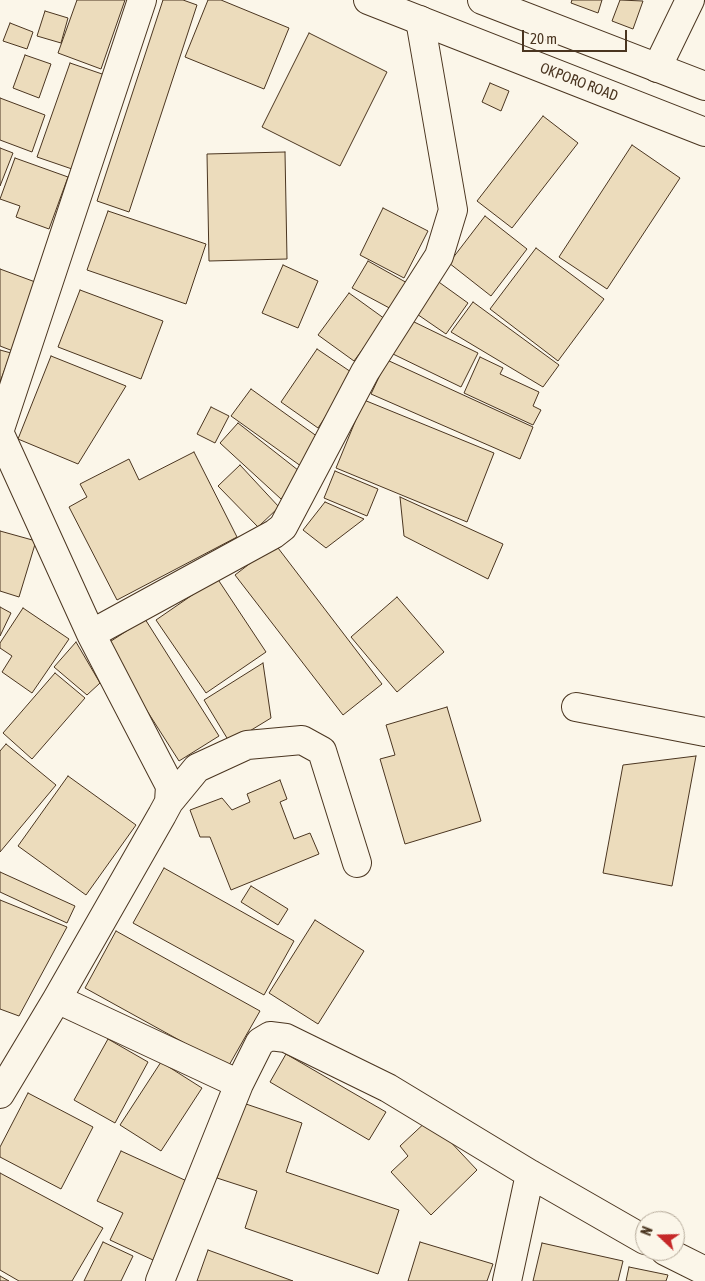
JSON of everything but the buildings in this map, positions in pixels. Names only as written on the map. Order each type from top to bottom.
[{"type":"street","points":[[0,429],[142,0]]},
{"type":"street","name":"OKPORO ROAD","points":[[368,0],[705,132]]},
{"type":"street","points":[[482,0],[705,86]]},
{"type":"street","points":[[657,68],[690,0]]},
{"type":"street","points":[[91,634],[274,534],[283,527],[365,372],[439,256],[453,210],[420,20]]},
{"type":"street","points":[[0,434],[91,634],[170,786],[169,802]]},
{"type":"street","points":[[576,707],[705,732]]},
{"type":"street","points":[[0,1094],[57,999],[169,802],[197,768],[247,745],[302,740],[322,751],[357,863]]},
{"type":"street","points":[[57,999],[239,1084]]},
{"type":"street","points":[[160,1281],[239,1084],[260,1042],[270,1036],[286,1038],[388,1088],[530,1174],[635,1234]]},
{"type":"street","points":[[507,1281],[530,1174]]},
{"type":"street","points":[[685,1261],[705,1271]]}]
